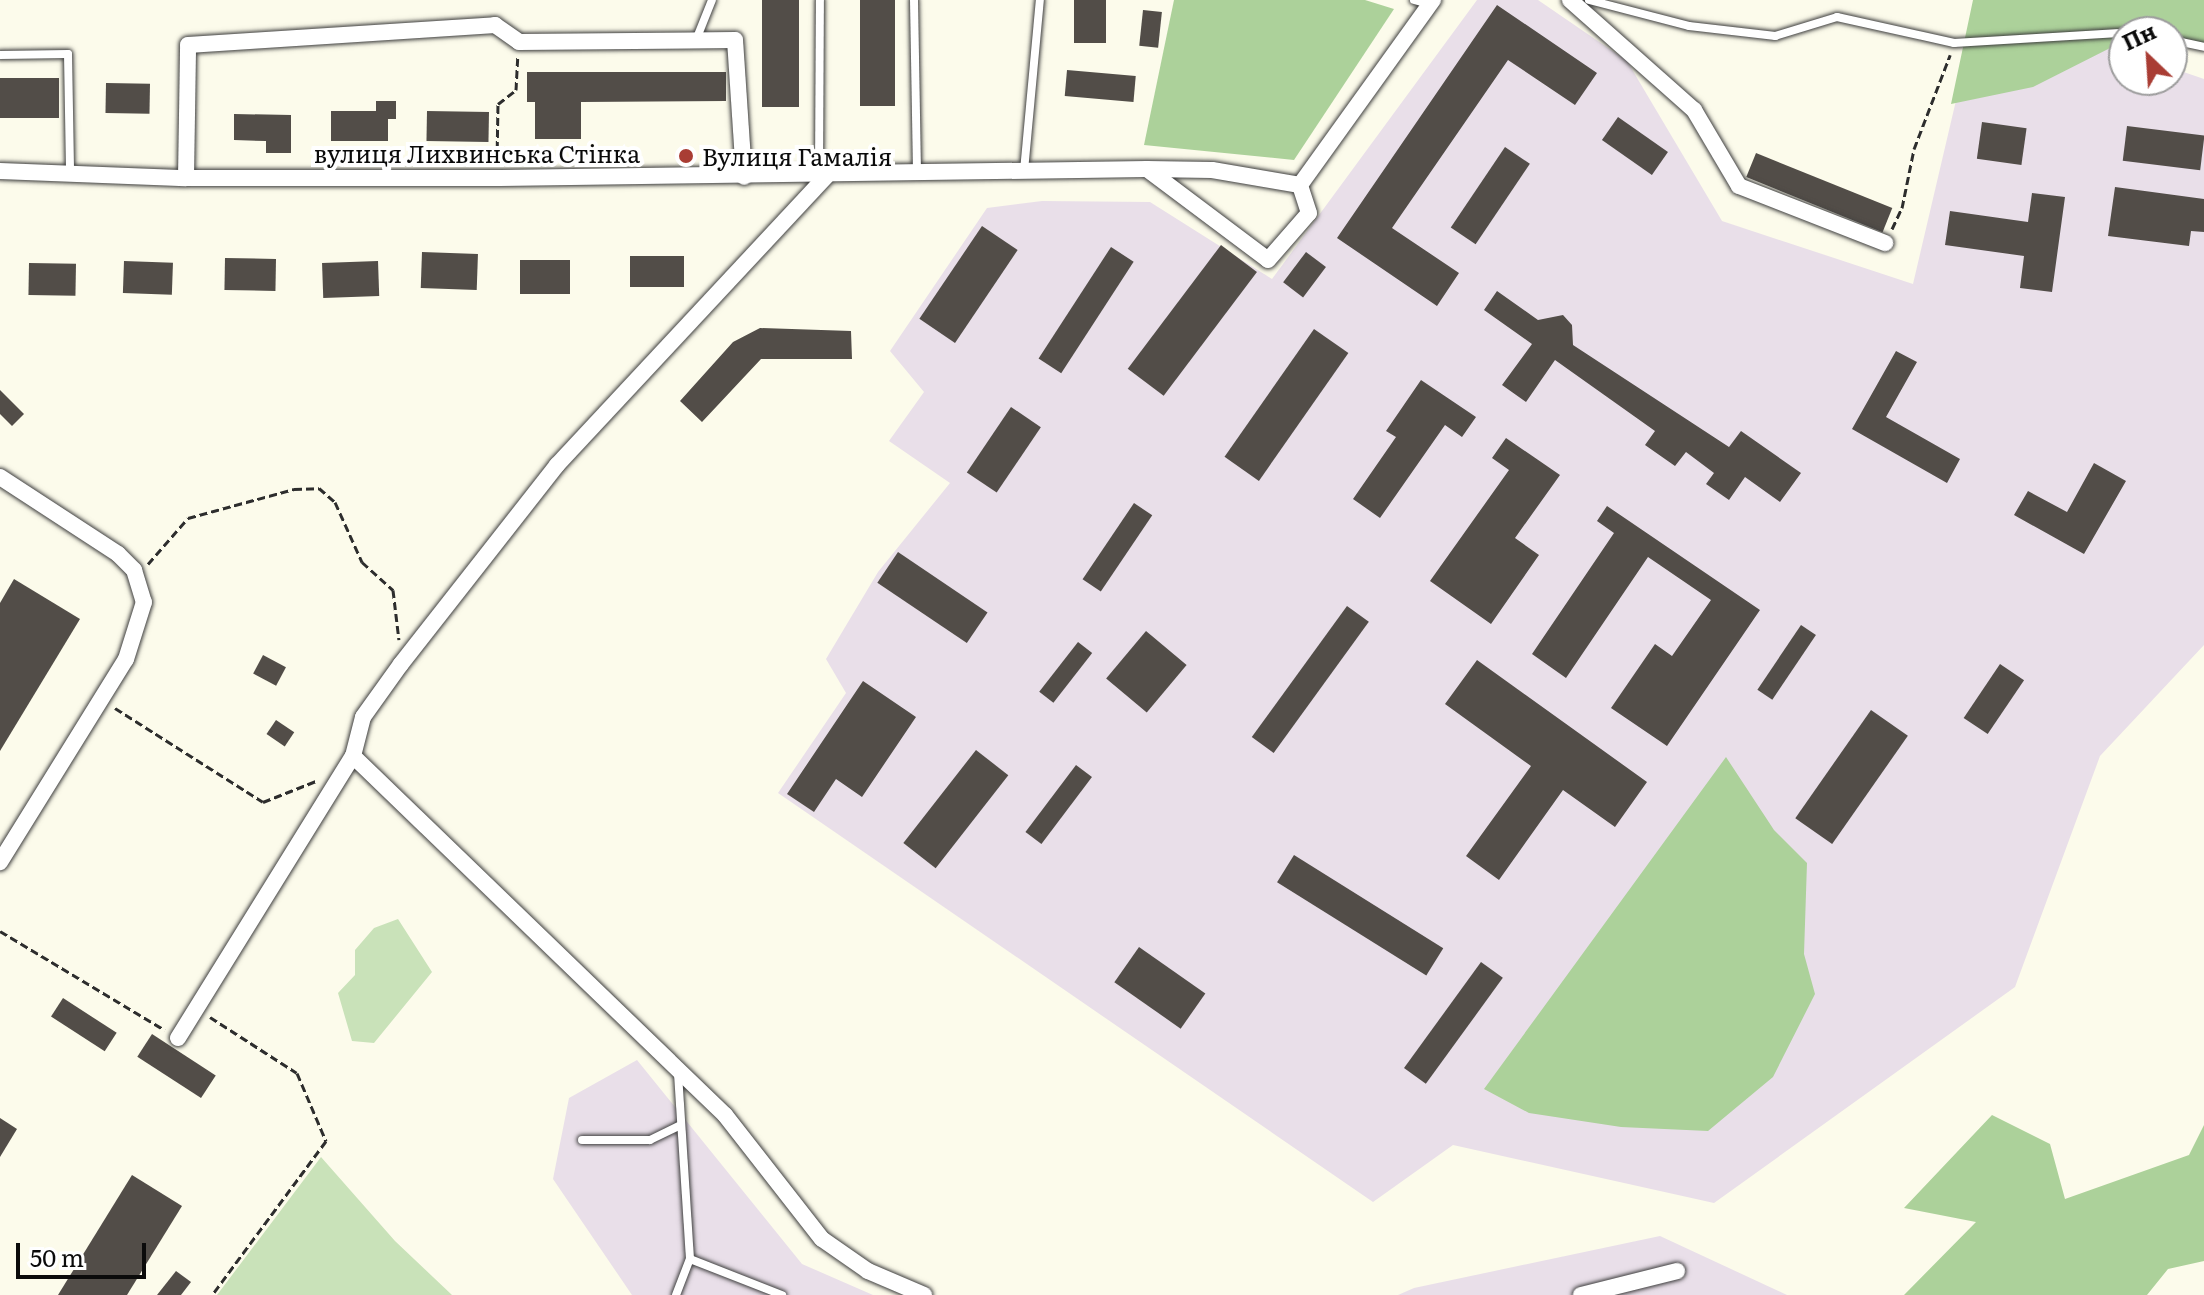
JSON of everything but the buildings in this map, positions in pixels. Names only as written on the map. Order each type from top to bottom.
[{"type":"street","points":[[1570,0],[1694,110],[1739,186],[1885,243]]},
{"type":"street","points":[[1147,169],[1268,260],[1309,213],[1300,185],[1426,2]]},
{"type":"street","points":[[186,178],[188,45],[495,25],[519,42],[735,40],[744,177]]},
{"type":"street","name":"вулиця Лихвинська Стінка","points":[[0,171],[186,178],[496,178],[744,177],[1147,169],[1212,170],[1300,185]]},
{"type":"street","points":[[178,1038],[353,756],[363,717],[401,664],[557,465],[823,175]]},
{"type":"street","points":[[0,477],[118,554],[134,570],[144,602],[139,626],[101,700],[0,862]]},
{"type":"street","points":[[353,756],[725,1115],[822,1239],[868,1271],[924,1295]]},
{"type":"street","points":[[1581,1295],[1677,1271]]},
{"type":"lane","points":[[696,40],[712,0]]},
{"type":"lane","points":[[820,0],[823,175]]},
{"type":"lane","points":[[914,0],[917,173]]},
{"type":"lane","points":[[1024,171],[1040,0]]},
{"type":"lane","points":[[1589,0],[1689,26],[1775,36],[1837,17],[1954,43],[2108,34]]},
{"type":"lane","points":[[0,55],[68,54],[70,174]]},
{"type":"lane","points":[[676,1295],[690,1259],[678,1068]]},
{"type":"lane","points":[[582,1140],[650,1140],[681,1125]]},
{"type":"lane","points":[[690,1259],[782,1295]]},
{"type":"path","points":[[496,178],[498,104],[516,90],[519,42]]},
{"type":"path","points":[[1885,243],[1902,208],[1914,149],[1954,43]]},
{"type":"path","points":[[134,570],[156,559],[188,518],[294,489],[319,488],[335,502],[362,562],[393,590],[401,664]]},
{"type":"path","points":[[101,700],[263,802],[339,776]]},
{"type":"path","points":[[0,931],[178,1038]]},
{"type":"path","points":[[196,1009],[297,1073],[326,1141],[212,1295]]},
{"type":"shaded area","points":[[1477,0],[1538,0],[1627,61],[1722,221],[1913,284],[1969,45],[2108,49],[2108,96],[2188,96],[2188,74],[2204,79],[2204,645],[2100,756],[2015,987],[1714,1203],[1453,1145],[1373,1202],[778,793],[846,693],[826,659],[878,572],[950,483],[889,441],[924,392],[890,351],[987,208],[1042,201],[1150,202],[1272,279]]},
{"type":"shaded area","points":[[637,1060],[802,1264],[873,1295],[632,1295],[553,1179],[569,1098]]},
{"type":"shaded area","points":[[1660,1236],[1787,1295],[1398,1295],[1414,1288]]},
{"type":"green space","points":[[1174,0],[1365,0],[1394,9],[1294,160],[1144,145]]},
{"type":"green space","points":[[1973,0],[2204,0],[2204,45],[2188,44],[2188,16],[2108,16],[2108,49],[2033,87],[1951,104]]},
{"type":"green space","points":[[1726,757],[1774,830],[1807,863],[1804,954],[1815,994],[1773,1077],[1708,1131],[1621,1127],[1529,1113],[1484,1089]]},
{"type":"green space","points":[[398,919],[432,972],[374,1043],[352,1041],[338,993],[355,975],[355,950],[374,928]]},
{"type":"green space","points":[[1992,1115],[2050,1144],[2065,1199],[2189,1155],[2204,1125],[2204,1261],[2168,1269],[2147,1295],[1904,1295],[1976,1222],[1904,1208]]},
{"type":"green space","points":[[321,1157],[395,1241],[452,1295],[217,1295]]},
{"type":"place","name":"Вулиця Гамалія","points":[[686,156]]}]
